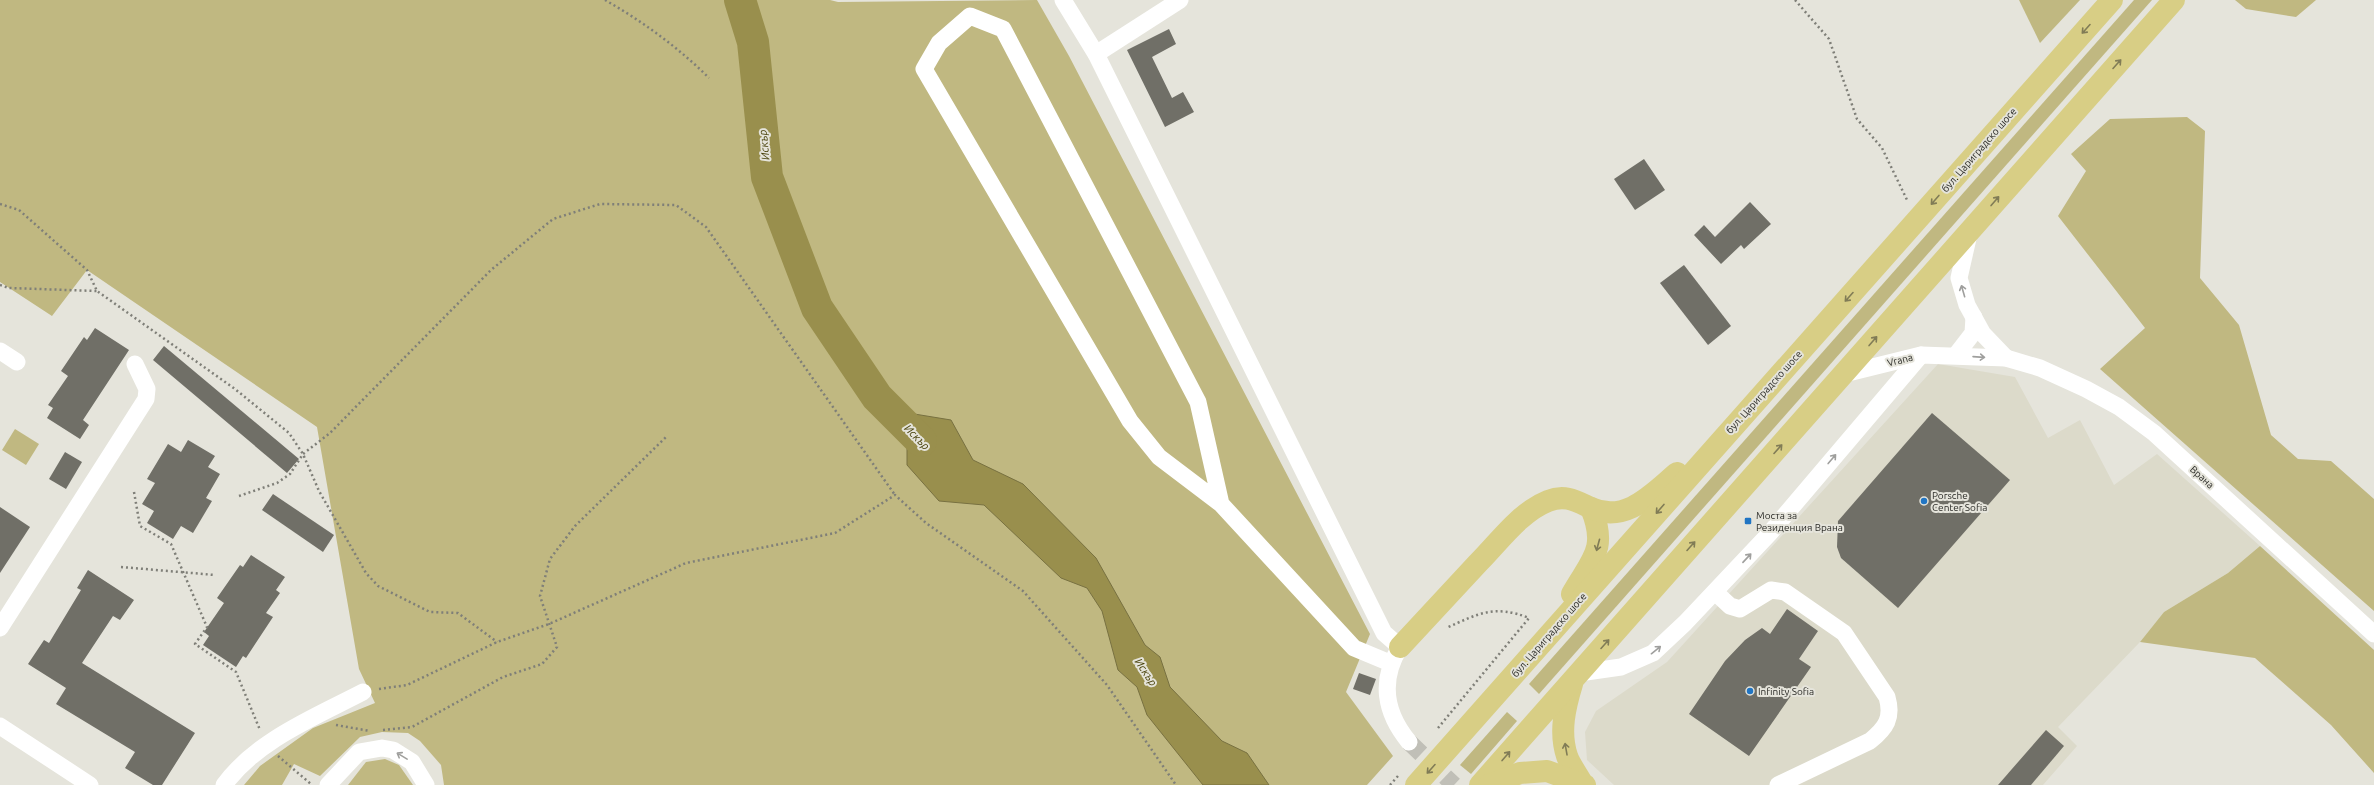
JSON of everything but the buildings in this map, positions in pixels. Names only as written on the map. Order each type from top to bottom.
[{"type":"highway","name":"бул. Цариградско шосе","points":[[1408,779],[1547,637],[2112,0]]},
{"type":"highway","points":[[1480,785],[2174,0]]},
{"type":"highway","points":[[1395,655],[1512,528],[1535,508],[1559,498],[1572,498],[1591,508],[1622,511],[1640,504],[1739,420]]},
{"type":"highway","points":[[1547,637],[1596,551],[1600,541],[1600,530],[1591,508]]},
{"type":"highway","points":[[1576,676],[1565,707],[1563,733],[1567,756],[1584,784]]},
{"type":"highway","points":[[1489,785],[1520,773],[1534,771],[1548,771],[1584,784]]},
{"type":"street","points":[[1063,0],[1096,54],[1395,655],[1387,685],[1388,705],[1397,728],[1409,742]]},
{"type":"street","points":[[1096,54],[1180,0]]},
{"type":"street","points":[[1221,504],[1198,402],[1003,29],[970,16],[939,43],[924,69],[1130,421],[1159,457],[1221,504],[1354,648],[1395,655]]},
{"type":"street","points":[[1970,231],[1963,254],[1959,278],[1967,305],[1983,334],[2006,358]]},
{"type":"street","points":[[1956,355],[1973,333],[1974,317]]},
{"type":"street","points":[[0,351],[17,362]]},
{"type":"street","points":[[1576,676],[1621,667],[1653,653],[1715,592],[1769,534],[1921,355]]},
{"type":"street","name":"Vrana","points":[[1844,374],[1921,355],[1956,355],[2006,358]]},
{"type":"street","name":"Врана","points":[[2006,358],[2053,374],[2086,389],[2125,411],[2154,433],[2374,634]]},
{"type":"street","points":[[0,628],[146,399],[147,389],[135,364]]},
{"type":"street","points":[[1715,592],[1730,606],[1740,609],[1771,590],[1785,592],[1844,633],[1887,698],[1890,708],[1883,731],[1870,741],[1778,785]]},
{"type":"street","points":[[224,785],[236,769],[266,746],[310,720],[363,692]]},
{"type":"street","points":[[0,726],[90,785]]},
{"type":"street","points":[[328,785],[359,752],[382,748],[393,750],[412,762],[426,785]]},
{"type":"path","points":[[605,0],[623,10],[691,60],[709,78]]},
{"type":"path","points":[[1795,0],[1829,39],[1857,119],[1882,148],[1917,221]]},
{"type":"path","points":[[0,204],[18,210],[87,270],[97,291],[236,389],[289,433],[303,454],[319,492],[362,567],[378,586],[430,612],[458,613],[497,642]]},
{"type":"path","points":[[239,496],[277,483],[290,474],[303,454],[330,433],[491,270],[553,220],[600,204],[676,205],[706,227],[895,495],[926,523],[1023,592],[1107,685],[1176,785]]},
{"type":"path","points":[[0,285],[9,288],[97,291]]},
{"type":"path","points":[[382,730],[412,727],[503,677],[542,664],[557,648],[540,596],[550,559],[575,526],[666,437]]},
{"type":"path","points":[[134,492],[140,526],[171,544],[207,627],[195,644],[236,672],[266,746],[313,785]]},
{"type":"path","points":[[363,692],[407,685],[497,642],[549,624],[686,563],[834,533],[895,495]]},
{"type":"path","points":[[120,567],[215,576]]},
{"type":"path","points":[[1435,731],[1529,618],[1512,611],[1483,612],[1441,630]]},
{"type":"path","points":[[310,720],[366,731],[374,731]]},
{"type":"path","points":[[1390,785],[1408,779]]},
{"type":"shaded area","points":[[0,0],[830,0],[838,2],[1037,0],[1069,56],[1370,634],[1346,692],[1393,756],[1367,785],[444,785],[441,765],[420,741],[408,733],[382,732],[360,737],[320,776],[294,764],[282,785],[244,785],[260,766],[313,728],[375,703],[359,669],[317,427],[87,270],[52,316],[0,282]]},
{"type":"shaded area","points":[[2019,0],[2080,0],[2040,43]]},
{"type":"shaded area","points":[[2134,0],[2152,0],[1539,694],[1529,684]]},
{"type":"shaded area","points":[[2235,0],[2316,0],[2296,17],[2246,9]]},
{"type":"shaded area","points":[[2187,117],[2205,131],[2200,278],[2239,325],[2271,435],[2298,459],[2331,461],[2374,499],[2374,611],[2100,369],[2145,328],[2058,216],[2086,171],[2071,154],[2110,119]]},
{"type":"shaded area","points":[[1938,364],[2015,377],[2048,438],[2080,420],[2114,485],[2157,454],[2260,546],[2228,573],[2164,612],[2140,642],[2058,727],[2077,746],[2043,785],[1614,785],[1587,760],[1585,732],[1596,711],[1667,662]]},
{"type":"shaded area","points":[[15,429],[39,444],[26,465],[2,450]]},
{"type":"shaded area","points":[[2260,546],[2374,650],[2374,773],[2331,725],[2255,658],[2140,642],[2164,612],[2228,573]]},
{"type":"shaded area","points":[[1507,712],[1517,721],[1471,774],[1460,765]]},
{"type":"shaded area","points":[[385,759],[399,765],[413,785],[348,785],[366,762]]},
{"type":"water","points":[[890,410],[951,420],[973,460],[1023,484],[1096,558],[1145,645],[1160,657],[1170,687],[1222,741],[1247,753],[1269,785],[1203,785],[1147,715],[1137,687],[1118,670],[1102,611],[1087,588],[1061,578],[984,505],[939,501],[907,465],[907,440]]},
{"type":"waterway","name":"Искър","points":[[740,0],[753,42],[767,177],[817,308],[877,397],[921,441]]},
{"type":"tunnel","points":[[1409,742],[1454,785]]},
{"type":"place","name":"Porsche Center Sofia","points":[[1924,501]]},
{"type":"place","name":"Моста за Резиденция Врана","points":[[1748,521]]},
{"type":"place","name":"Infinity Sofia","points":[[1750,691]]}]
